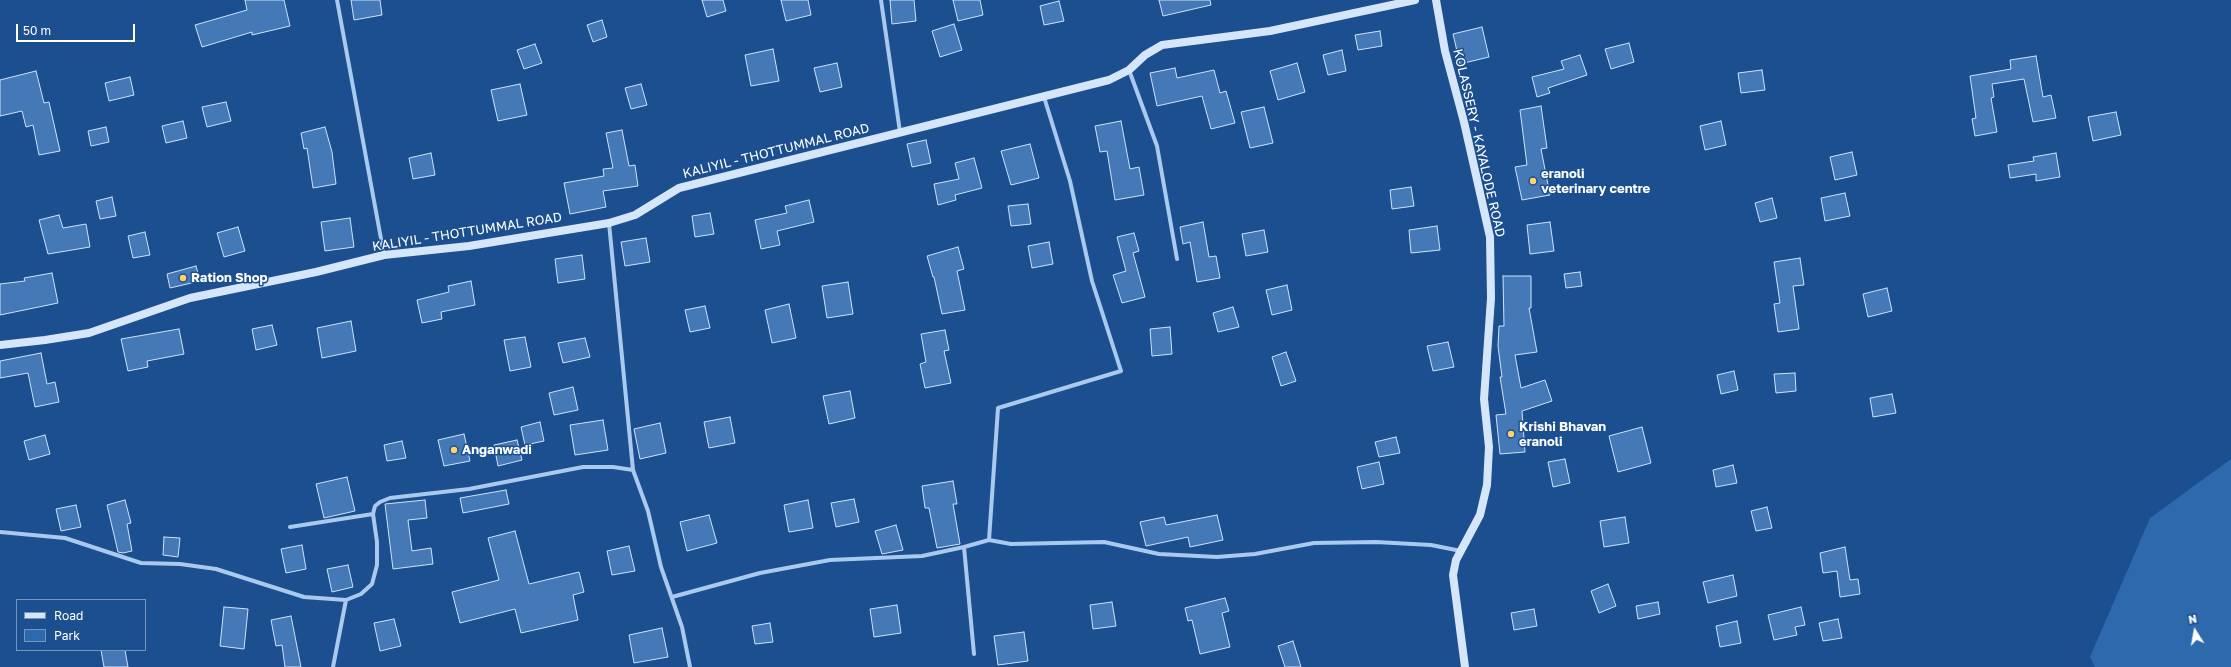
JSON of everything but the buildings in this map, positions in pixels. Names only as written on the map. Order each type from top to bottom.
[{"type":"main road","name":"KALIYIL - THOTTUMMAL ROAD","points":[[0,345],[45,340],[89,332],[190,298],[316,272],[384,255],[469,246],[609,223],[635,215],[679,188],[1108,80],[1129,70],[1144,54],[1162,46],[1270,31],[1415,0]]},
{"type":"main road","name":"KOLASSERY - KAYALODE ROAD","points":[[1436,0],[1445,51],[1464,122],[1490,237],[1490,298],[1484,399],[1488,447],[1487,485],[1480,515],[1456,560],[1453,575],[1465,667]]},
{"type":"street","points":[[336,0],[384,255]]},
{"type":"street","points":[[881,0],[900,133]]},
{"type":"street","points":[[1129,70],[1157,146],[1177,259]]},
{"type":"street","points":[[989,540],[998,408],[1121,371],[1092,281],[1070,181],[1044,96]]},
{"type":"street","points":[[609,223],[633,470],[648,511],[662,568],[682,628],[690,667]]},
{"type":"street","points":[[0,532],[65,538],[141,563],[180,564],[216,569],[304,597],[346,600],[360,594],[372,584],[377,565],[377,542],[373,514],[375,506],[390,498],[469,489],[584,468],[613,467],[633,470]]},
{"type":"street","points":[[290,527],[373,514]]},
{"type":"street","points":[[672,597],[760,573],[830,560],[922,556],[989,540],[1012,544],[1104,542],[1159,554],[1217,558],[1255,554],[1321,543],[1376,542],[1423,545],[1461,552]]},
{"type":"street","points":[[964,547],[974,654]]},
{"type":"street","points":[[333,667],[346,600]]},
{"type":"green space","points":[[2231,459],[2231,667],[2095,667],[2090,657],[2150,518]]},
{"type":"place","name":"eranoli veterinary centre","points":[[1533,181]]},
{"type":"place","name":"Ration Shop","points":[[183,278]]},
{"type":"place","name":"Krishi Bhavan eranoli","points":[[1511,434]]},
{"type":"place","name":"Anganwadi","points":[[454,450]]}]
